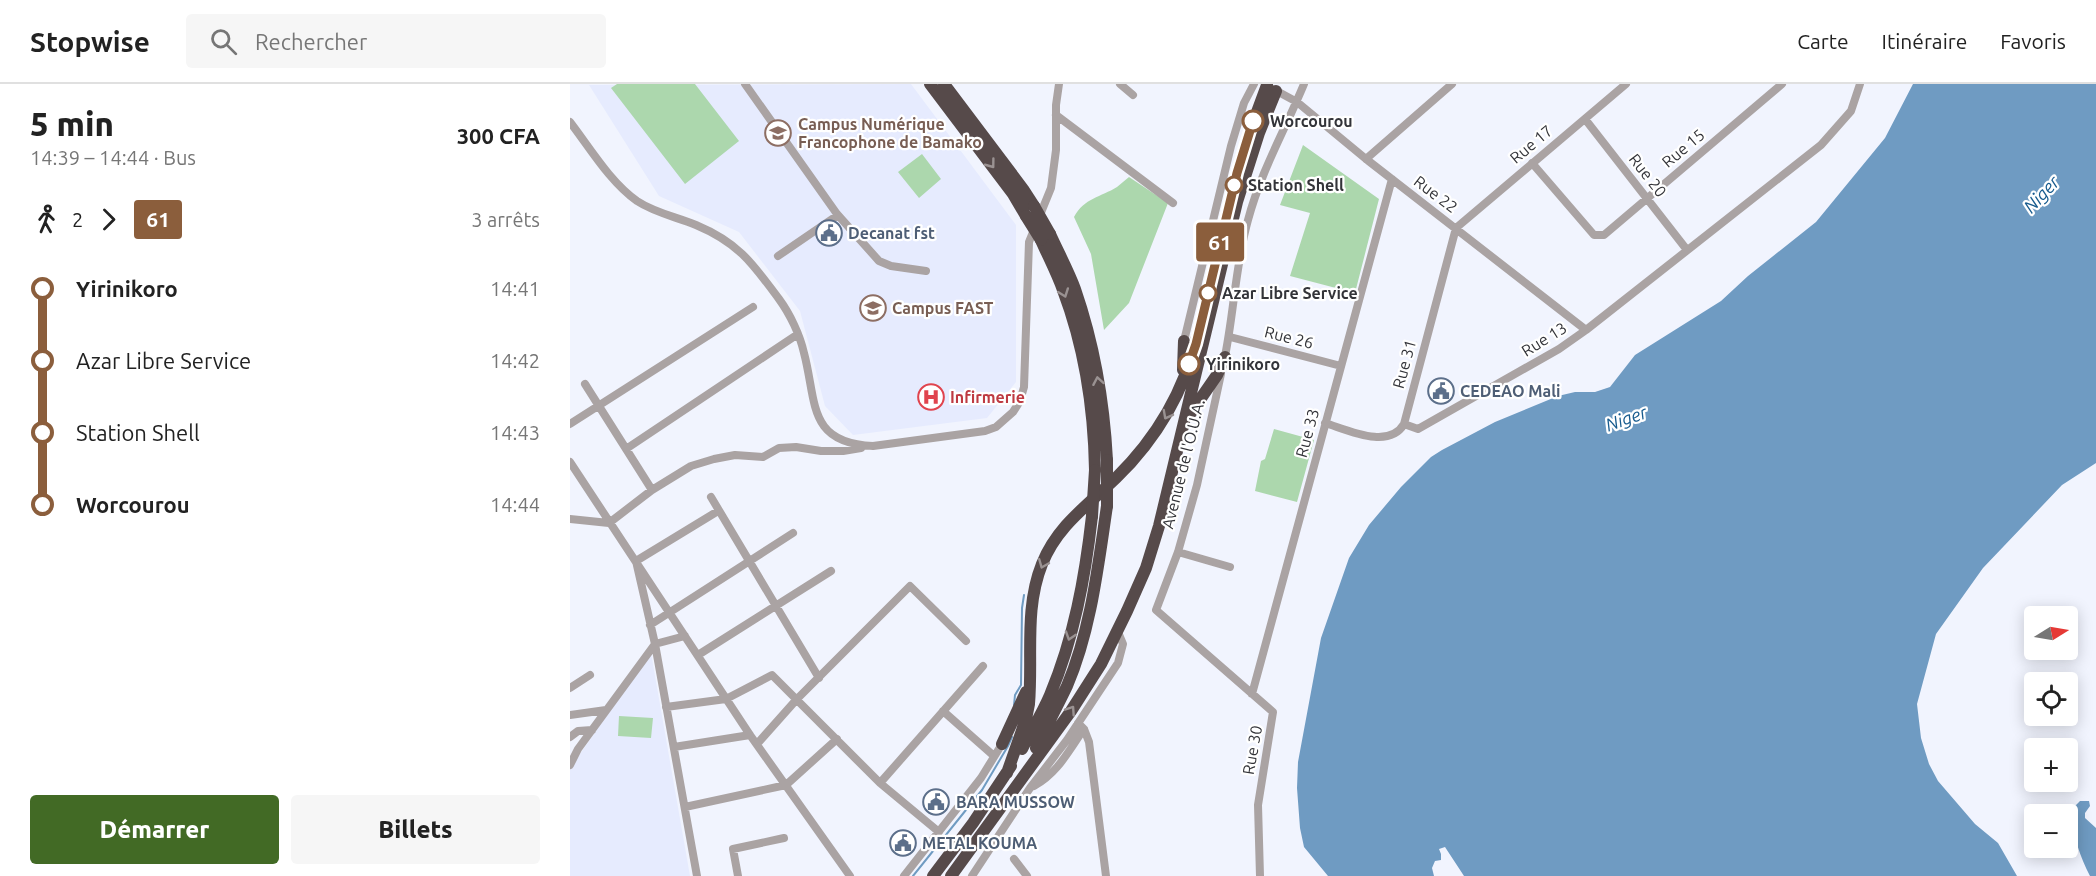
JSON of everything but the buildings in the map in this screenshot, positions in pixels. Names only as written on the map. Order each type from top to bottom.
[{"type":"highway","points":[[930,84],[1013,194],[1030,211]]},
{"type":"highway","points":[[944,84],[1023,189],[1030,211],[1074,287],[1098,378],[1106,433],[1107,506],[1099,566],[1081,642],[1067,685],[1024,774]]},
{"type":"highway","points":[[1006,773],[1026,719],[1031,680],[1032,602],[1042,563],[1067,522],[1117,477],[1162,424],[1182,386],[1196,344],[1237,173],[1250,131],[1269,87]]},
{"type":"highway","points":[[951,876],[1071,711],[1118,632],[1146,568],[1160,526],[1237,202],[1259,133],[1269,87]]},
{"type":"highway","points":[[933,876],[973,823],[1022,749],[1049,696],[1075,620],[1083,583],[1092,516],[1095,470],[1088,380],[1077,332],[1045,237]]},
{"type":"highway","points":[[1182,386],[1184,341]]},
{"type":"highway","points":[[1186,420],[1216,375],[1225,357]]},
{"type":"highway","points":[[1002,744],[1031,680]]},
{"type":"street","points":[[745,84],[838,215],[879,261],[891,266],[926,271]]},
{"type":"street","points":[[570,519],[609,523],[652,490],[691,466],[714,459],[735,455],[763,457],[779,448],[843,451],[985,431],[996,427],[1013,412],[1020,401],[1026,364],[1029,242],[1051,188],[1056,150],[1059,84]]},
{"type":"street","points":[[1120,84],[1133,95]]},
{"type":"street","points":[[1184,341],[1231,146],[1244,103],[1254,84]]},
{"type":"street","name":"Avenue de l'O.U.A.","points":[[1156,610],[1178,552],[1197,485],[1230,337],[1247,223],[1278,139],[1304,84]]},
{"type":"street","points":[[1366,159],[1452,84]]},
{"type":"street","name":"Rue 17","points":[[1456,228],[1626,84]]},
{"type":"street","name":"Rue 15","points":[[1532,163],[1594,236],[1604,235],[1782,84]]},
{"type":"street","name":"Rue 13","points":[[1404,423],[1418,429],[1559,349],[1587,330],[1821,145],[1851,111],[1860,84]]},
{"type":"street","name":"Rue 22","points":[[1269,87],[1297,102],[1366,159],[1587,330]]},
{"type":"street","points":[[1056,115],[1173,203]]},
{"type":"street","name":"Rue 20","points":[[1585,119],[1687,250]]},
{"type":"street","points":[[570,122],[620,187],[638,201],[657,212],[697,225],[727,240],[747,257],[783,304],[798,334],[804,351],[814,404],[821,422],[827,430],[846,442],[873,446]]},
{"type":"street","name":"Rue 33","points":[[1252,694],[1392,179]]},
{"type":"street","points":[[778,256],[838,215]]},
{"type":"street","name":"Rue 31","points":[[1404,423],[1456,228]]},
{"type":"street","points":[[570,424],[753,307]]},
{"type":"street","points":[[626,449],[798,334]]},
{"type":"street","name":"Rue 26","points":[[1230,337],[1341,366]]},
{"type":"street","points":[[585,384],[652,490]]},
{"type":"street","points":[[1325,423],[1376,437],[1388,437],[1401,430],[1404,423]]},
{"type":"street","points":[[570,462],[750,735],[850,876]]},
{"type":"street","points":[[711,497],[819,678]]},
{"type":"street","points":[[636,561],[718,511]]},
{"type":"street","points":[[650,625],[794,533]]},
{"type":"street","points":[[1178,552],[1230,567]]},
{"type":"street","points":[[636,561],[655,644],[697,876]]},
{"type":"street","points":[[698,655],[831,571]]},
{"type":"street","points":[[757,744],[797,699],[910,586],[966,641]]},
{"type":"street","name":"Rue 30","points":[[1156,610],[1274,712],[1258,805],[1260,876]]},
{"type":"street","points":[[972,876],[1030,788],[1081,726],[1118,663],[1123,644],[1118,632]]},
{"type":"street","points":[[570,765],[578,749],[655,644],[685,636]]},
{"type":"street","points":[[880,783],[983,666]]},
{"type":"street","points":[[570,688],[590,675]]},
{"type":"street","points":[[666,707],[726,699],[772,675],[880,783],[939,832]]},
{"type":"street","points":[[570,715],[606,710]]},
{"type":"street","points":[[943,711],[994,756]]},
{"type":"street","points":[[1081,726],[1089,742],[1106,876]]},
{"type":"street","points":[[570,737],[578,731],[592,730]]},
{"type":"street","points":[[674,747],[750,735]]},
{"type":"street","points":[[685,807],[786,785],[837,739]]},
{"type":"street","points":[[904,876],[981,778],[1002,744]]},
{"type":"street","points":[[738,876],[733,849],[784,838]]},
{"type":"street","points":[[1014,859],[1027,876]]},
{"type":"shaded area","points":[[911,84],[1016,225],[1016,382],[987,418],[853,435],[825,406],[800,311],[739,232],[659,196],[589,85]]},
{"type":"shaded area","points":[[651,653],[690,876],[570,876],[570,768]]},
{"type":"green space","points":[[617,84],[695,84],[739,141],[685,184],[611,88]]},
{"type":"green space","points":[[1303,145],[1379,199],[1355,293],[1290,276],[1310,213],[1280,205]]},
{"type":"green space","points":[[922,154],[941,179],[919,198],[898,172]]},
{"type":"green space","points":[[1129,177],[1168,203],[1129,303],[1104,330],[1091,254],[1074,217],[1088,202],[1117,187]]},
{"type":"green space","points":[[1274,429],[1314,440],[1297,502],[1255,491],[1261,461],[1265,459]]},
{"type":"green space","points":[[619,716],[653,718],[651,738],[618,736]]},
{"type":"water","name":"Niger","points":[[1913,84],[2096,84],[2096,463],[2062,485],[1983,568],[1936,634],[1917,704],[1921,738],[1929,764],[1938,781],[1975,824],[1998,843],[2017,876],[1464,876],[1445,847],[1439,849],[1441,860],[1435,861],[1432,868],[1434,876],[1328,876],[1304,847],[1297,788],[1298,762],[1321,638],[1349,558],[1369,525],[1401,487],[1431,457],[1442,450],[1495,422],[1558,396],[1575,392],[1595,392],[1610,387],[1635,355],[1721,301],[1748,276],[1816,222],[1885,138]]},
{"type":"water","points":[[2080,801],[2089,801],[2090,806],[2085,813],[2085,818],[2096,828],[2096,876],[2090,876],[2079,851],[2077,804]]},
{"type":"waterway","points":[[1014,705],[1015,695],[1021,685],[1024,595]]},
{"type":"waterway","points":[[913,876],[982,790],[1012,737]]},
{"type":"bus line","name":"61","points":[[1189,364],[1196,344],[1237,173],[1253,121]]},
{"type":"place","name":"Worcourou","points":[[1253,121]]},
{"type":"place","name":"Campus Numérique Francophone de Bamako","points":[[778,133]]},
{"type":"place","name":"Station Shell","points":[[1234,185]]},
{"type":"place","name":"Decanat fst","points":[[829,233]]},
{"type":"place","name":"Azar Libre Service","points":[[1208,293]]},
{"type":"place","name":"Campus FAST","points":[[873,308]]},
{"type":"place","name":"Yirinikoro","points":[[1189,364]]},
{"type":"place","name":"CEDEAO Mali","points":[[1441,391]]},
{"type":"place","name":"Infirmerie","points":[[931,397]]},
{"type":"place","name":"BARA MUSSOW","points":[[936,802]]},
{"type":"place","name":"METAL KOUMA","points":[[903,843]]}]
